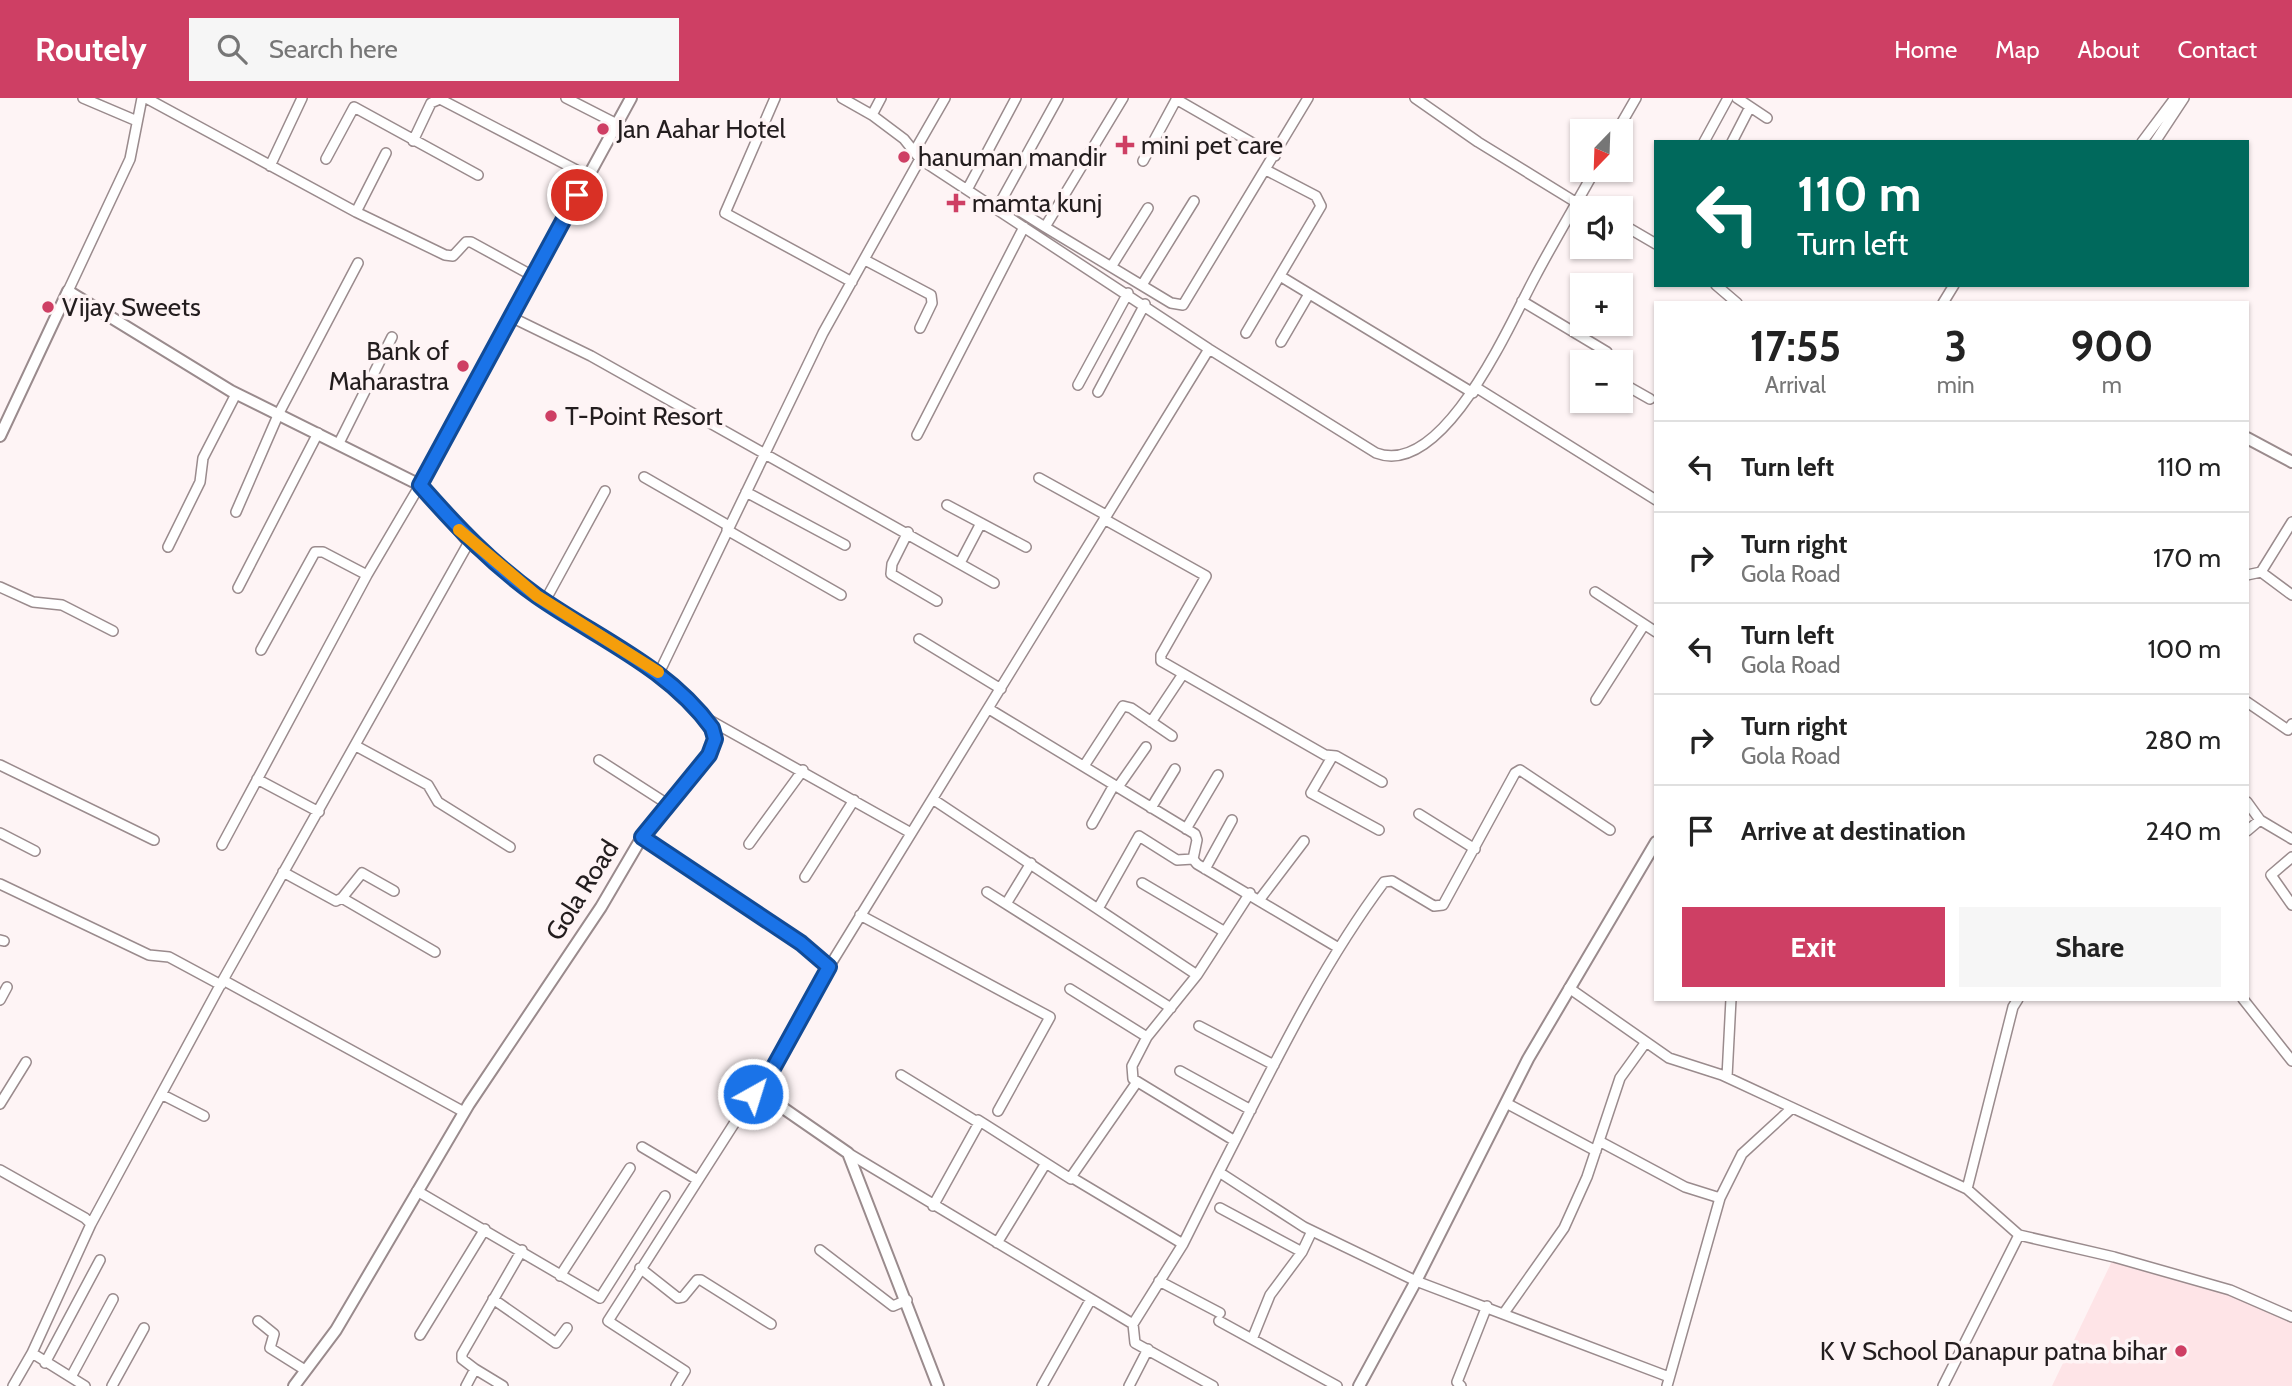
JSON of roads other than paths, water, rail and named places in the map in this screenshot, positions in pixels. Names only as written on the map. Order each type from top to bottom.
[{"type":"street","points":[[83,98],[136,121]]},
{"type":"street","points":[[0,436],[126,168],[144,98],[356,212],[448,256],[471,242],[533,276]]},
{"type":"street","points":[[270,166],[302,98]]},
{"type":"street","points":[[566,98],[617,124]]},
{"type":"street","points":[[222,845],[367,575],[420,485],[631,98]]},
{"type":"street","points":[[775,98],[726,205],[725,213],[852,282]]},
{"type":"street","points":[[842,98],[872,114],[904,139],[917,155],[968,188],[1045,227],[1171,303],[1185,304],[1308,98]]},
{"type":"street","points":[[872,114],[881,98]]},
{"type":"street","points":[[659,673],[822,333],[865,260],[945,98]]},
{"type":"street","points":[[968,188],[1016,98]]},
{"type":"street","points":[[999,204],[1058,98]]},
{"type":"street","points":[[1045,227],[1122,98]]},
{"type":"street","points":[[1143,162],[1176,98],[1275,156]]},
{"type":"street","points":[[1415,98],[1478,142],[1571,196]]},
{"type":"street","points":[[1624,119],[1636,98]]},
{"type":"street","points":[[1705,140],[1728,98]]},
{"type":"street","points":[[1737,98],[1767,118]]},
{"type":"street","points":[[2144,140],[2175,98]]},
{"type":"street","points":[[2156,140],[2184,98]]},
{"type":"street","points":[[413,141],[431,103],[440,99],[588,176]]},
{"type":"street","points":[[326,159],[354,107],[478,175]]},
{"type":"street","points":[[1733,140],[1750,107]]},
{"type":"street","points":[[356,212],[386,153]]},
{"type":"street","points":[[1246,333],[1321,202],[1316,196],[1266,170]]},
{"type":"street","points":[[1142,285],[1194,201]]},
{"type":"street","points":[[999,204],[1024,227],[1145,304],[1209,349],[1382,455],[1395,455],[1426,443],[1475,391],[1570,214]]},
{"type":"street","points":[[1111,267],[1148,208]]},
{"type":"street","points":[[917,435],[1024,227]]},
{"type":"street","points":[[1633,231],[1654,243]]},
{"type":"street","points":[[865,260],[931,295],[932,303],[920,328]]},
{"type":"street","points":[[236,512],[279,414],[358,263]]},
{"type":"street","points":[[1280,276],[1654,499]]},
{"type":"street","points":[[1718,287],[1735,301]]},
{"type":"street","points":[[68,291],[236,394],[420,485],[470,542],[545,601],[659,673],[704,717],[803,770],[911,833]]},
{"type":"street","points":[[1078,385],[1128,293]]},
{"type":"street","points":[[1281,342],[1309,294]]},
{"type":"street","points":[[1522,301],[1602,350]]},
{"type":"street","points":[[1098,392],[1145,304]]},
{"type":"street","points":[[511,317],[591,356],[908,532],[994,583]]},
{"type":"street","points":[[339,443],[392,337]]},
{"type":"street","points":[[676,1386],[685,1371],[608,1321],[696,1179],[753,1094],[760,1092],[860,915],[934,800],[1209,349]]},
{"type":"street","points":[[1633,389],[1650,399]]},
{"type":"street","points":[[167,547],[200,482],[203,458],[236,394]]},
{"type":"street","points":[[238,588],[318,433]]},
{"type":"street","points":[[2249,439],[2292,462]]},
{"type":"street","points":[[644,477],[841,595]]},
{"type":"street","points":[[1039,478],[1206,576],[1160,657],[1183,674],[1382,782]]},
{"type":"street","points":[[545,601],[605,491]]},
{"type":"street","points":[[746,492],[845,545]]},
{"type":"street","points":[[947,505],[1026,547]]},
{"type":"street","points":[[2249,575],[2261,572],[2292,522]]},
{"type":"street","points":[[960,563],[981,523]]},
{"type":"street","points":[[908,532],[892,564],[891,574],[937,601]]},
{"type":"street","points":[[13,1386],[32,1353],[91,1224],[283,872],[320,812],[470,542]]},
{"type":"street","points":[[261,650],[315,552],[323,552],[367,575]]},
{"type":"street","points":[[2261,572],[2292,595]]},
{"type":"street","points":[[0,587],[33,602],[68,608],[113,631]]},
{"type":"street","points":[[1595,592],[1654,631]]},
{"type":"street","points":[[1596,700],[1644,625]]},
{"type":"street","points":[[919,639],[1001,689]]},
{"type":"street","points":[[1151,722],[1183,674]]},
{"type":"street","points":[[2249,703],[2288,730],[2292,724]]},
{"type":"street","points":[[1084,766],[1123,706],[1171,736]]},
{"type":"street","points":[[989,709],[1186,829],[1198,838],[1193,859]]},
{"type":"street","name":"Gola Road","points":[[294,1386],[351,1305],[464,1112],[601,907],[642,837],[713,748],[712,728],[704,717]]},
{"type":"street","points":[[356,746],[428,785],[438,802],[510,847]]},
{"type":"street","points":[[1092,824],[1116,786],[1146,747]]},
{"type":"street","points":[[1332,757],[1311,793],[1379,830]]},
{"type":"street","points":[[599,760],[669,805]]},
{"type":"street","points":[[0,765],[154,840]]},
{"type":"street","points":[[1152,807],[1175,769]]},
{"type":"street","points":[[749,844],[803,770]]},
{"type":"street","points":[[1213,1386],[1135,1343],[1133,1324],[1183,1244],[1337,947],[1385,880],[1434,906],[1443,905],[1515,773],[1520,770],[1609,831]]},
{"type":"street","points":[[1186,829],[1218,775]]},
{"type":"street","points":[[257,779],[320,812]]},
{"type":"street","points":[[806,877],[854,800]]},
{"type":"street","points":[[934,800],[1197,975]]},
{"type":"street","points":[[2249,805],[2260,820],[2292,839]]},
{"type":"street","points":[[1419,814],[1475,849]]},
{"type":"street","points":[[1205,869],[1232,820]]},
{"type":"street","points":[[2249,829],[2260,820]]},
{"type":"street","points":[[0,833],[35,851]]},
{"type":"street","points":[[1098,907],[1139,836],[1177,860],[1193,859],[1205,869],[1250,893],[1337,947]]},
{"type":"street","points":[[642,837],[801,943],[829,967]]},
{"type":"street","points":[[1260,899],[1304,841]]},
{"type":"street","points":[[1359,1386],[1416,1281],[1506,1103],[1569,988],[1654,845]]},
{"type":"street","points":[[2292,857],[2271,874],[2292,905]]},
{"type":"street","points":[[1006,904],[1031,863]]},
{"type":"street","points":[[283,872],[334,900],[342,898],[362,873],[394,891]]},
{"type":"street","points":[[1142,883],[1225,932]]},
{"type":"street","points":[[0,884],[107,937],[149,955],[169,957],[222,983],[464,1112]]},
{"type":"street","points":[[987,892],[1171,1008]]},
{"type":"street","points":[[1235,1141],[1137,1082],[1133,1079],[1132,1066],[1147,1037],[1197,975],[1250,893]]},
{"type":"street","points":[[342,898],[435,952]]},
{"type":"street","points":[[860,915],[1049,1017],[998,1111]]},
{"type":"street","points":[[0,1000],[7,987]]},
{"type":"street","points":[[1569,988],[1669,1058],[1727,1077],[1967,1189],[2019,1235],[2114,1257],[2230,1290],[2292,1317]]},
{"type":"street","points":[[1070,989],[1147,1037]]},
{"type":"street","points":[[1727,1077],[1731,1001]]},
{"type":"street","points":[[1967,1189],[2017,1001]]},
{"type":"street","points":[[2245,1001],[2292,1061]]},
{"type":"street","points":[[1199,1026],[1274,1065]]},
{"type":"street","points":[[1504,1313],[1564,1228],[1596,1151],[1620,1078],[1646,1042]]},
{"type":"street","points":[[0,1104],[26,1062]]},
{"type":"street","points":[[1180,1071],[1251,1110]]},
{"type":"street","points":[[901,1075],[1183,1244]]},
{"type":"street","points":[[1071,1178],[1137,1082]]},
{"type":"street","points":[[760,1092],[848,1153],[933,1206],[1133,1324]]},
{"type":"street","points":[[163,1096],[204,1116]]},
{"type":"street","points":[[1506,1103],[1596,1151]]},
{"type":"street","points":[[1219,1172],[1312,1231],[1416,1281],[1487,1306],[1668,1382],[1720,1198],[1742,1154],[1792,1108]]},
{"type":"street","points":[[933,1206],[978,1127],[978,1120]]},
{"type":"street","points":[[1599,1141],[1685,1187],[1720,1198]]},
{"type":"street","points":[[642,1147],[696,1179]]},
{"type":"street","points":[[848,1153],[938,1386]]},
{"type":"street","points":[[996,1243],[1046,1163]]},
{"type":"street","points":[[560,1276],[630,1168]]},
{"type":"street","points":[[0,1171],[85,1218],[91,1224]]},
{"type":"street","points":[[417,1191],[600,1298],[665,1196]]},
{"type":"street","points":[[1220,1208],[1302,1252]]},
{"type":"street","points":[[420,1335],[485,1229]]},
{"type":"street","points":[[1253,1338],[1270,1295],[1302,1252],[1312,1231]]},
{"type":"street","points":[[1942,1386],[2019,1235]]},
{"type":"street","points":[[503,1386],[475,1369],[461,1356],[522,1250]]},
{"type":"street","points":[[820,1250],[894,1306],[907,1300]]},
{"type":"street","points":[[46,1363],[100,1260]]},
{"type":"street","points":[[640,1268],[678,1298],[686,1295],[697,1280],[702,1280],[771,1324]]},
{"type":"street","points":[[1159,1281],[1337,1386]]},
{"type":"street","points":[[32,1353],[78,1383],[113,1299]]},
{"type":"street","points":[[493,1299],[556,1343],[567,1328]]},
{"type":"street","points":[[1042,1386],[1091,1299]]},
{"type":"street","points":[[1458,1385],[1487,1306]]},
{"type":"street","points":[[258,1321],[274,1334],[270,1348],[305,1370]]},
{"type":"street","points":[[112,1386],[144,1328]]},
{"type":"street","points":[[1129,1386],[1148,1349]]},
{"type":"street","points":[[466,1386],[475,1369]]},
{"type":"place","name":"Jan Aahar Hotel","points":[[603,129]]},
{"type":"place","name":"mini pet care","points":[[1125,145]]},
{"type":"place","name":"hanuman mandir","points":[[904,157]]},
{"type":"place","name":"mamta kunj","points":[[956,203]]},
{"type":"place","name":"Vijay Sweets","points":[[48,307]]},
{"type":"place","name":"Bank of Maharastra","points":[[463,366]]},
{"type":"place","name":"T-Point Resort","points":[[551,416]]},
{"type":"place","name":"K V School Danapur patna bihar","points":[[2181,1351]]}]
